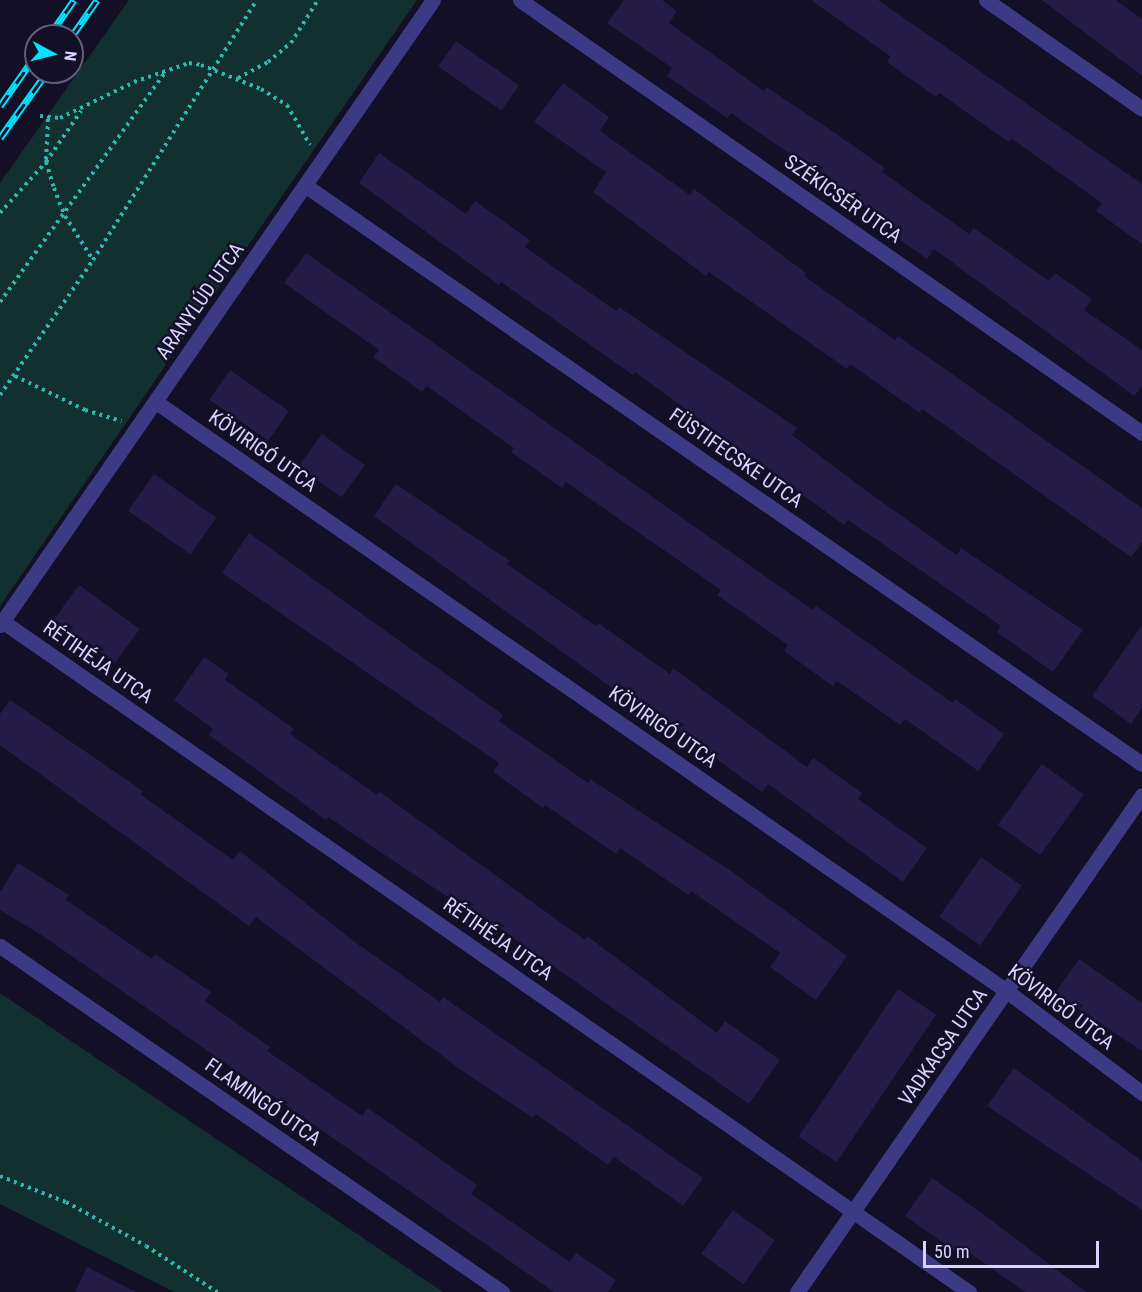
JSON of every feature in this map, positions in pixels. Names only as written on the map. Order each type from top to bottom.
[{"type":"street","name":"ARANYLÚD UTCA","points":[[1,623],[433,0]]},
{"type":"street","name":"SZÉKICSÉR UTCA","points":[[520,0],[1142,433]]},
{"type":"street","points":[[986,0],[1142,109]]},
{"type":"street","name":"FÜSTIFECSKE UTCA","points":[[306,186],[1142,764]]},
{"type":"street","name":"KÖVIRIGÓ UTCA","points":[[156,402],[1008,992],[1142,1093]]},
{"type":"street","name":"RÉTIHÉJA UTCA","points":[[1,623],[969,1292]]},
{"type":"street","name":"VADKACSA UTCA","points":[[797,1292],[1008,992],[1142,795]]},
{"type":"street","name":"FLAMINGÓ UTCA","points":[[0,946],[502,1292]]},
{"type":"path","points":[[0,395],[93,260],[257,0]]},
{"type":"path","points":[[237,79],[268,62],[291,43],[318,0]]},
{"type":"path","points":[[40,116],[48,118],[83,109],[134,82],[189,63],[212,68],[287,105],[309,143],[318,169]]},
{"type":"path","points":[[0,302],[65,216],[166,71]]},
{"type":"path","points":[[0,213],[46,162],[83,109]]},
{"type":"path","points":[[48,118],[46,162],[65,216],[93,260]]},
{"type":"path","points":[[14,376],[86,410],[139,427]]},
{"type":"path","points":[[0,1176],[66,1202],[146,1246],[217,1292]]},
{"type":"green space","points":[[129,0],[417,0],[0,606],[0,183],[70,84],[84,84],[84,64]]},
{"type":"green space","points":[[0,993],[443,1292],[174,1292],[0,1204]]},
{"type":"building","points":[[624,0],[662,0],[677,11],[669,23],[764,91],[766,87],[885,168],[882,172],[969,234],[974,228],[1049,281],[1055,273],[1092,299],[1084,310],[1142,350],[1142,386],[1134,396],[934,249],[927,259],[872,220],[876,214],[731,113],[727,118],[667,76],[672,68],[607,23]]},
{"type":"building","points":[[811,0],[878,0],[1142,184],[1142,244],[1096,211],[1102,203],[1012,139],[1009,142],[939,93],[936,97],[887,62],[890,56]]},
{"type":"building","points":[[1042,0],[1116,0],[1142,19],[1142,76]]},
{"type":"building","points":[[456,41],[519,85],[501,111],[438,66]]},
{"type":"building","points":[[563,83],[609,117],[600,131],[690,195],[694,189],[806,273],[804,276],[895,340],[898,336],[1142,508],[1142,542],[1131,557],[922,409],[920,413],[850,364],[847,369],[709,272],[706,276],[593,192],[606,172],[534,122]]},
{"type":"building","points":[[379,153],[466,214],[475,201],[530,240],[525,247],[616,311],[619,307],[797,428],[792,435],[957,555],[961,548],[1083,630],[1053,672],[997,632],[1001,626],[848,520],[844,525],[635,372],[633,375],[501,282],[499,285],[359,183]]},
{"type":"building","points":[[306,253],[813,610],[816,606],[953,703],[955,699],[1004,734],[978,771],[905,719],[900,725],[837,681],[833,686],[784,651],[788,645],[717,595],[721,590],[566,482],[562,488],[511,452],[514,448],[427,386],[422,392],[373,357],[379,350],[284,283]]},
{"type":"building","points":[[230,370],[289,411],[268,441],[209,399]]},
{"type":"building","points":[[322,434],[365,465],[341,498],[298,466]]},
{"type":"building","points":[[154,474],[216,518],[190,554],[128,511]]},
{"type":"building","points":[[396,484],[510,561],[507,564],[596,626],[598,623],[670,674],[673,668],[807,767],[813,758],[862,793],[858,799],[927,848],[903,882],[768,784],[762,792],[625,693],[623,696],[374,516]]},
{"type":"building","points":[[249,533],[503,715],[499,721],[588,783],[590,779],[731,871],[847,956],[816,1000],[770,967],[780,953],[691,891],[688,895],[620,848],[616,854],[545,805],[543,808],[493,772],[499,763],[222,573]]},
{"type":"building","points":[[79,585],[140,629],[115,663],[54,619]]},
{"type":"building","points":[[1142,625],[1142,707],[1131,724],[1092,696]]},
{"type":"building","points":[[204,657],[229,674],[225,680],[294,729],[290,734],[377,795],[380,792],[585,940],[587,936],[717,1033],[725,1021],[780,1060],[749,1104],[472,909],[470,912],[328,817],[326,820],[209,735],[213,729],[174,700]]},
{"type":"building","points":[[10,700],[143,791],[141,795],[233,860],[240,851],[352,940],[440,1002],[443,997],[703,1178],[683,1206],[614,1157],[608,1165],[536,1114],[533,1118],[464,1072],[256,917],[249,926],[0,745],[0,714]]},
{"type":"building","points":[[1042,764],[1084,795],[1040,855],[998,825]]},
{"type":"building","points":[[981,857],[1022,886],[980,945],[939,917]]},
{"type":"building","points":[[18,863],[69,895],[66,900],[152,959],[155,954],[211,992],[205,1001],[270,1047],[267,1051],[362,1116],[368,1108],[477,1185],[471,1194],[570,1262],[576,1253],[616,1280],[608,1292],[554,1292],[43,936],[0,910],[0,892]]},
{"type":"building","points":[[1079,959],[1142,1003],[1142,1051],[1055,993]]},
{"type":"building","points":[[898,989],[936,1015],[837,1162],[798,1137]]},
{"type":"building","points":[[1014,1068],[1142,1161],[1142,1210],[987,1106]]},
{"type":"building","points":[[932,1178],[1086,1292],[1025,1292],[960,1246],[956,1252],[905,1216]]},
{"type":"building","points":[[733,1210],[775,1241],[743,1284],[701,1254]]},
{"type":"building","points":[[87,1267],[136,1292],[75,1292]]},
{"type":"railway","points":[[57,24],[74,0]]},
{"type":"railway","points":[[80,24],[97,0]]},
{"type":"railway","points":[[0,106],[24,72]]},
{"type":"railway","points":[[0,138],[38,84]]}]
